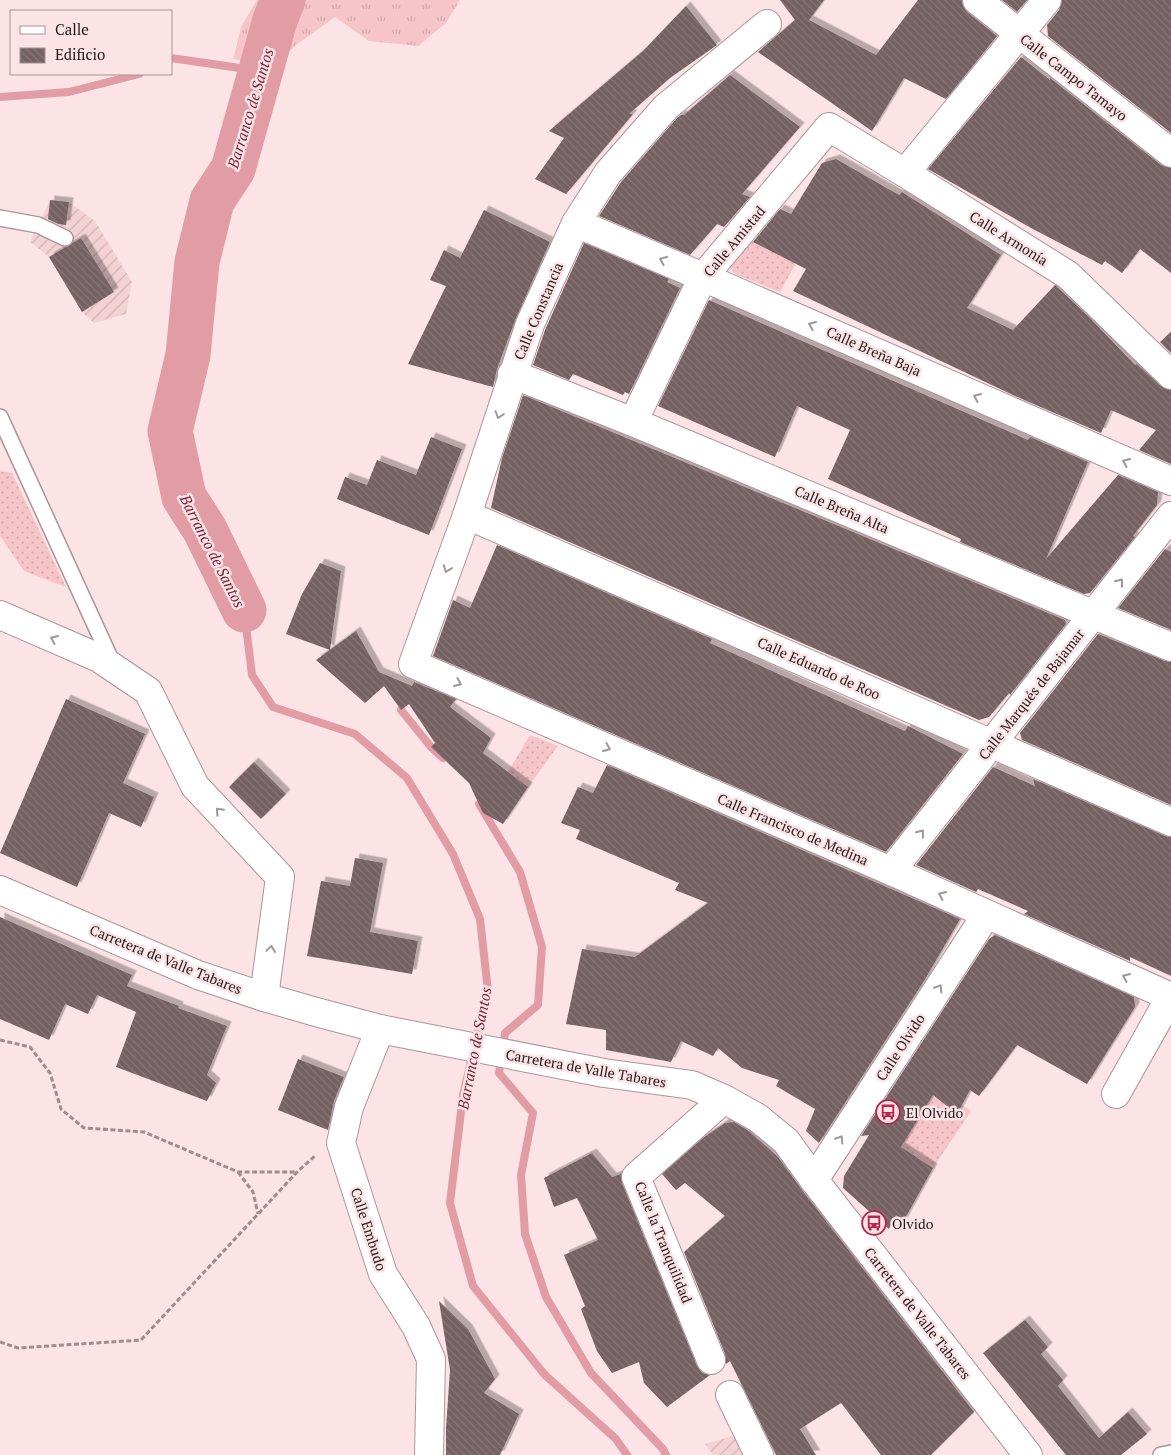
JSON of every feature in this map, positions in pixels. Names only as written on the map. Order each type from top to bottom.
[{"type":"street","name":"Calle Campo Tamayo","points":[[977,0],[1171,153]]},
{"type":"street","points":[[905,173],[1047,0]]},
{"type":"street","name":"Calle Constancia","points":[[413,664],[466,515],[530,324],[576,223],[608,173],[666,107],[767,24]]},
{"type":"street","name":"Calle Armonía","points":[[829,127],[1068,276],[1171,375]]},
{"type":"street","name":"Calle Amistad","points":[[633,422],[703,277],[829,127]]},
{"type":"street","name":"Calle Breña Baja","points":[[576,223],[1171,481]]},
{"type":"street","name":"Calle Breña Alta","points":[[512,374],[633,422],[1171,647]]},
{"type":"street","name":"Calle Eduardo de Roo","points":[[466,515],[1171,822]]},
{"type":"street","name":"Calle Marqués de Bajamar","points":[[891,871],[1171,516]]},
{"type":"street","points":[[0,615],[99,658],[148,690],[195,786],[280,877],[264,997]]},
{"type":"street","name":"Calle Francisco de Medina","points":[[413,664],[891,871],[1171,997]]},
{"type":"street","name":"Carretera de Valle Tabares","points":[[0,890],[198,975],[264,997],[380,1029],[604,1074],[692,1085],[724,1099],[758,1118],[786,1141],[814,1180],[1028,1455]]},
{"type":"street","name":"Calle Olvido","points":[[814,1180],[986,915]]},
{"type":"street","points":[[1116,1094],[1171,997]]},
{"type":"street","name":"Calle Embudo","points":[[380,1029],[349,1107],[341,1143],[382,1274],[416,1326],[432,1359],[429,1455]]},
{"type":"street","name":"Calle la Tranquilidad","points":[[712,1360],[636,1177],[724,1099]]},
{"type":"street","points":[[730,1395],[758,1455]]},
{"type":"lane","points":[[0,218],[38,225],[65,238]]},
{"type":"lane","points":[[0,417],[114,668]]},
{"type":"lane","points":[[1162,1455],[1171,1453]]},
{"type":"path","points":[[0,1040],[30,1047],[50,1073],[61,1109],[84,1128],[144,1132],[238,1172],[297,1172]]},
{"type":"path","points":[[0,1342],[18,1348],[141,1340],[297,1172],[325,1147],[341,1143]]},
{"type":"path","points":[[238,1172],[253,1192],[258,1214]]},
{"type":"shaded area","points":[[50,200],[69,202],[95,221],[132,282],[126,314],[94,323],[82,312],[49,257],[30,242]]},
{"type":"shaded area","points":[[740,1434],[747,1455],[713,1455],[705,1444]]},
{"type":"green space","points":[[257,0],[460,0],[446,23],[418,46],[369,41],[335,17],[296,45],[275,66],[233,59],[242,25]]},
{"type":"green space","points":[[747,239],[796,263],[780,292],[735,274],[730,268],[728,263]]},
{"type":"green space","points":[[0,471],[12,473],[66,587],[24,571],[0,536]]},
{"type":"green space","points":[[530,735],[558,746],[528,787],[508,772]]},
{"type":"green space","points":[[933,1095],[957,1114],[962,1105],[971,1111],[933,1168],[901,1147]]},
{"type":"building","points":[[780,0],[824,0],[809,20],[876,55],[918,0],[962,0],[967,12],[997,36],[946,99],[904,78],[872,131],[758,52],[795,20]]},
{"type":"building","points":[[1002,0],[1027,0],[1017,12]]},
{"type":"building","points":[[1062,0],[1171,0],[1171,133],[1048,36],[1047,25],[1059,10]]},
{"type":"building","points":[[686,6],[717,45],[670,78],[629,114],[633,114],[566,194],[535,179],[564,138],[549,131],[643,51]]},
{"type":"building","points":[[1021,57],[1161,165],[1171,168],[1171,273],[1140,249],[1122,273],[1105,261],[1102,265],[1031,228],[928,169]]},
{"type":"building","points":[[730,75],[800,127],[742,194],[750,197],[724,227],[717,224],[690,255],[599,216],[621,182],[677,118],[684,115]]},
{"type":"building","points":[[836,159],[899,195],[902,192],[1001,255],[967,308],[1013,330],[1055,285],[1135,365],[1137,364],[1161,386],[1171,390],[1171,464],[1139,450],[1156,430],[1111,410],[1101,433],[1015,396],[793,291],[806,269],[753,242],[780,209],[791,214],[822,163]]},
{"type":"building","points":[[50,200],[69,202],[66,225],[58,224],[48,219]]},
{"type":"building","points":[[484,210],[550,242],[516,318],[497,369],[493,387],[408,364],[446,286],[430,280],[444,250],[460,258]]},
{"type":"building","points":[[81,238],[114,292],[82,312],[49,257]]},
{"type":"building","points":[[584,243],[669,279],[667,282],[680,288],[629,394],[625,392],[623,395],[573,374],[569,380],[533,365],[545,330]]},
{"type":"building","points":[[709,300],[1028,440],[1030,437],[1088,462],[1046,559],[1118,475],[1158,492],[1157,505],[1133,536],[1135,537],[1090,593],[1084,594],[960,542],[961,539],[828,479],[850,430],[797,406],[775,457],[658,406]]},
{"type":"building","points":[[1171,332],[1171,353],[1160,342]]},
{"type":"building","points":[[523,395],[1065,620],[1066,624],[1010,695],[1009,693],[989,717],[979,720],[491,508],[502,458]]},
{"type":"building","points":[[431,437],[462,449],[429,535],[337,499],[345,477],[367,485],[377,460],[416,475]]},
{"type":"building","points":[[497,545],[712,639],[710,643],[905,731],[908,726],[963,754],[886,852],[433,656],[453,600],[470,608]]},
{"type":"building","points":[[1165,549],[1171,552],[1171,630],[1118,608]]},
{"type":"building","points":[[320,563],[341,571],[330,650],[286,634],[302,594]]},
{"type":"building","points":[[356,631],[379,672],[412,686],[414,682],[456,699],[450,707],[491,738],[483,753],[528,787],[503,824],[483,813],[469,783],[431,747],[435,743],[409,704],[401,710],[384,686],[365,703],[316,660]]},
{"type":"building","points":[[1098,634],[1171,662],[1171,805],[1022,740],[1020,733]]},
{"type":"building","points":[[66,699],[145,734],[123,783],[154,797],[141,827],[109,813],[77,887],[0,853]]},
{"type":"building","points":[[254,762],[286,794],[261,819],[229,787]]},
{"type":"building","points":[[607,765],[960,919],[924,981],[819,1143],[806,1131],[815,1109],[776,1086],[779,1080],[742,1068],[718,1048],[713,1056],[681,1041],[671,1062],[606,1050],[606,1030],[566,1024],[582,949],[635,957],[708,903],[675,890],[679,883],[576,839],[580,830],[561,823],[578,787],[593,793]]},
{"type":"building","points":[[993,767],[1035,786],[1033,779],[1171,837],[1171,976],[1130,957],[1130,961],[1024,914],[1028,911],[978,889],[976,892],[916,865]]},
{"type":"building","points":[[355,858],[383,863],[370,932],[418,941],[412,974],[307,956],[321,881],[350,886]]},
{"type":"building","points":[[0,917],[132,975],[127,986],[227,1026],[207,1075],[216,1083],[207,1101],[116,1067],[136,1012],[97,995],[88,1014],[65,1004],[49,1040],[0,1019]]},
{"type":"building","points":[[995,935],[1134,997],[1135,1007],[1087,1084],[1017,1045],[979,1096],[970,1090],[957,1114],[933,1095],[901,1147],[933,1168],[903,1222],[896,1215],[889,1229],[843,1188],[844,1176],[869,1135],[861,1136],[989,939]]},
{"type":"building","points":[[298,1059],[344,1077],[334,1101],[328,1130],[278,1110]]},
{"type":"building","points":[[734,1122],[749,1131],[778,1157],[974,1412],[931,1455],[881,1455],[841,1403],[800,1429],[816,1455],[776,1455],[730,1361],[726,1364],[725,1354],[684,1252],[725,1216],[685,1183],[676,1190],[662,1174],[703,1138],[725,1123]]},
{"type":"building","points":[[592,1153],[612,1177],[621,1174],[622,1183],[697,1366],[702,1373],[710,1375],[667,1407],[644,1383],[639,1362],[612,1373],[597,1351],[581,1309],[585,1306],[564,1255],[598,1240],[577,1198],[554,1207],[544,1178]]},
{"type":"building","points":[[439,1301],[468,1329],[495,1379],[484,1393],[519,1414],[500,1455],[446,1455],[450,1370]]},
{"type":"building","points":[[1025,1320],[1048,1347],[1041,1354],[1063,1380],[1058,1386],[1099,1438],[1128,1412],[1147,1434],[1121,1455],[1066,1455],[983,1353]]},
{"type":"waterway","name":"Barranco de Santos","points":[[244,610],[205,530],[184,497],[170,431],[188,355],[197,262],[212,201],[233,169],[275,20],[283,0]]},
{"type":"waterway","points":[[172,58],[260,71]]},
{"type":"waterway","points":[[0,97],[69,92],[135,75]]},
{"type":"waterway","name":"Barranco de Santos","points":[[244,610],[252,675],[273,707],[355,734],[407,778],[453,854],[480,919],[488,991],[463,1095],[450,1203],[473,1286],[545,1375],[616,1439],[627,1455]]},
{"type":"waterway","points":[[401,710],[431,747],[443,758]]},
{"type":"waterway","points":[[479,804],[520,872],[542,947],[538,1005],[505,1033],[499,1073],[533,1113],[521,1175],[525,1234],[546,1297],[591,1373],[663,1449],[666,1455]]},
{"type":"place","name":"El Olvido","points":[[888,1112]]},
{"type":"place","name":"Olvido","points":[[874,1223]]}]
